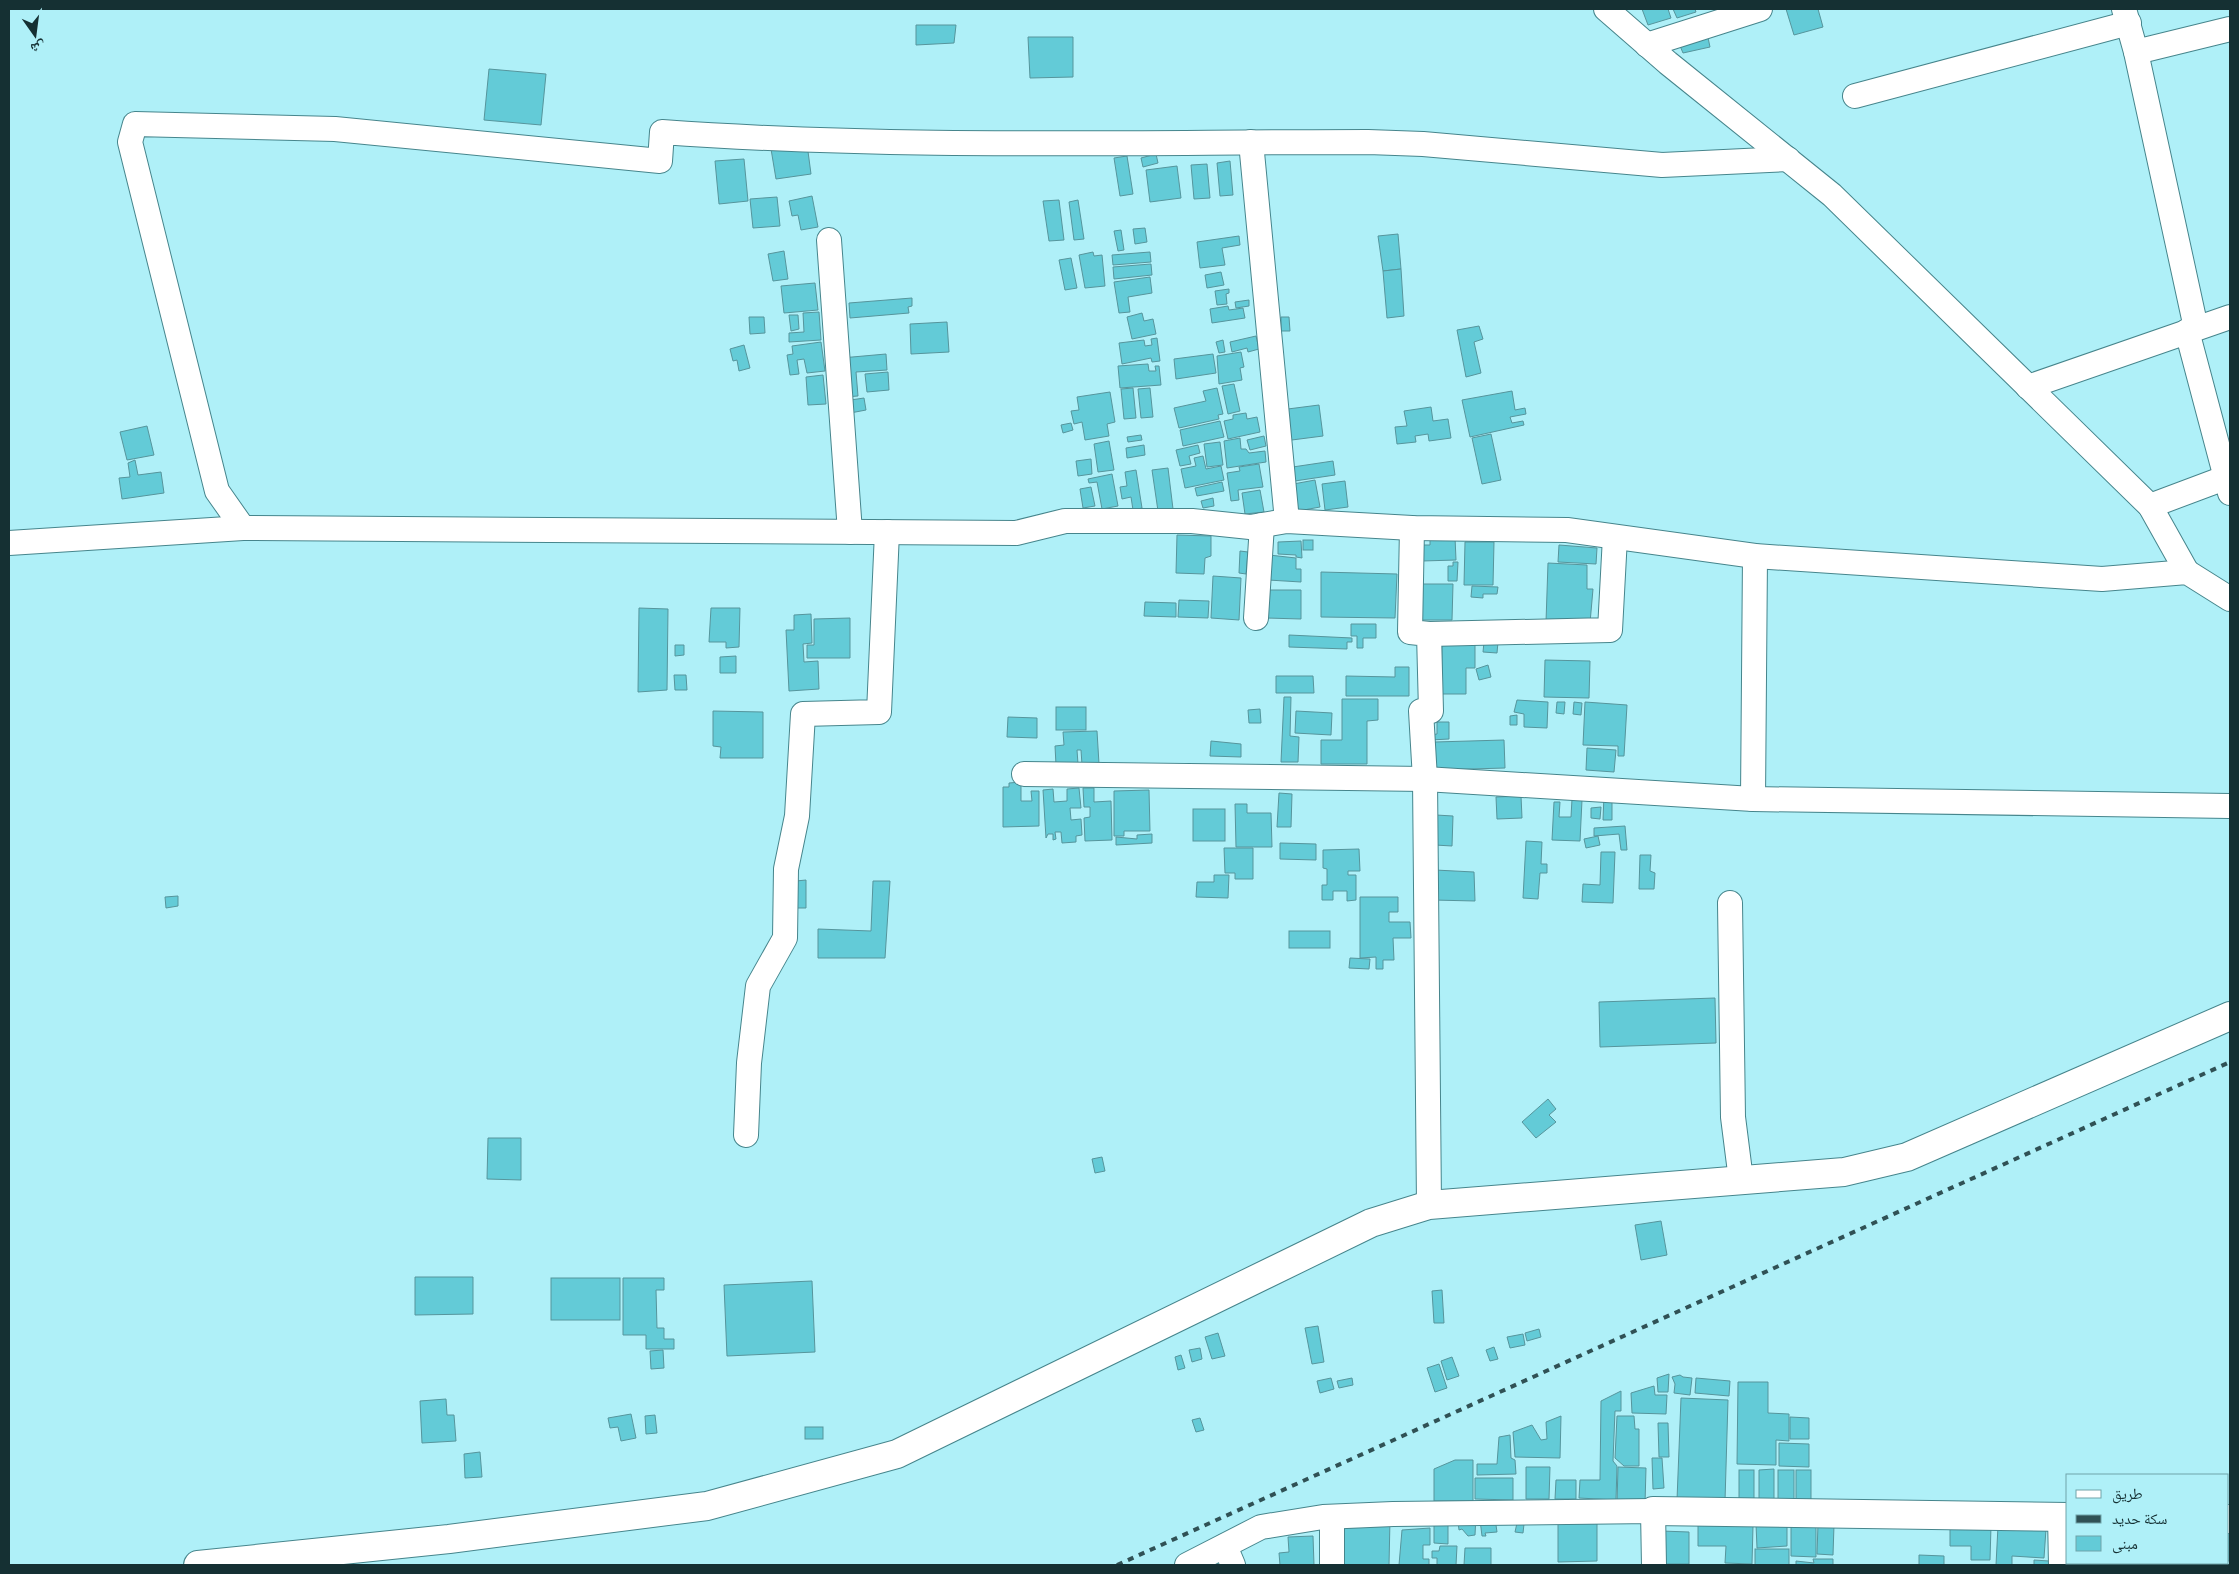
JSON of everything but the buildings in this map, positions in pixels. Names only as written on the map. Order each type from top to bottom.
[{"type":"street","points":[[1606,9],[1832,195],[2150,506],[2187,572],[2230,599]]},
{"type":"street","points":[[1647,44],[1760,9]]},
{"type":"street","points":[[1855,96],[2126,16],[2136,52],[2192,330],[2229,482],[2150,506]]},
{"type":"street","points":[[2136,52],[2230,29]]},
{"type":"street","points":[[242,528],[217,491],[130,142],[136,124],[335,129],[660,161],[662,132],[759,139],[862,142],[1423,144],[1662,165],[1788,160]]},
{"type":"street","points":[[1251,142],[1287,521]]},
{"type":"street","points":[[829,240],[850,532]]},
{"type":"street","points":[[2028,387],[2230,317]]},
{"type":"street","points":[[9,543],[242,528],[1016,533],[1065,521],[1192,521],[1250,527],[1287,521],[1412,528],[1568,530],[1755,556],[2102,579],[2187,572]]},
{"type":"street","points":[[1256,618],[1262,525]]},
{"type":"street","points":[[1412,528],[1410,632],[1428,634],[1610,630],[1615,537]]},
{"type":"street","points":[[746,1135],[749,1063],[758,986],[785,938],[786,869],[797,816],[803,714],[878,712],[887,532]]},
{"type":"street","points":[[1752,799],[1755,556]]},
{"type":"street","points":[[1428,634],[1431,711],[1421,712],[1425,779],[1429,1205]]},
{"type":"street","points":[[1024,774],[1425,779],[1752,799],[2230,806]]},
{"type":"street","points":[[1730,903],[1733,1118],[1742,1180]]},
{"type":"street","points":[[198,1565],[449,1539],[707,1506],[897,1454],[1371,1223],[1429,1205],[1844,1172],[1907,1157],[2230,1016]]},
{"type":"street","points":[[1653,1511],[1654,1565]]},
{"type":"street","points":[[1187,1565],[1229,1556],[1261,1527],[1332,1516],[1653,1511],[2064,1516],[2062,1565]]},
{"type":"street","points":[[1332,1516],[1332,1565]]},
{"type":"railway","points":[[1117,1565],[2230,1062]]}]
